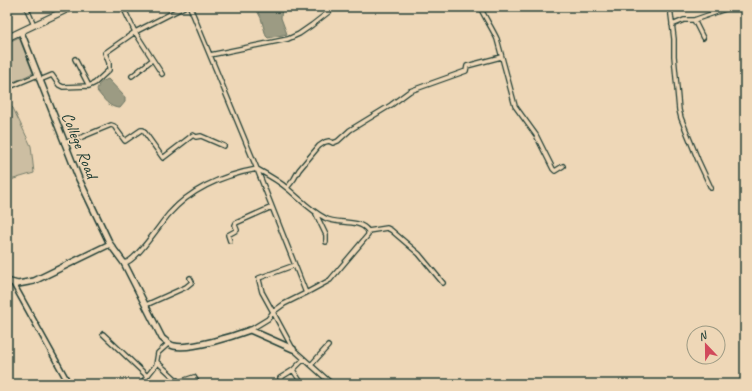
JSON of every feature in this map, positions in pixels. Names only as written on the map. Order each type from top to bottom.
[{"type":"main road","points":[[7,38],[72,7]]},
{"type":"main road","name":"College Road","points":[[21,32],[79,179],[110,244],[124,264],[162,338],[168,344]]},
{"type":"main road","points":[[7,281],[13,283],[29,282],[45,277],[110,244]]},
{"type":"main road","points":[[168,344],[182,347],[226,338],[250,330],[293,349]]},
{"type":"street","points":[[26,7],[34,25]]},
{"type":"street","points":[[123,7],[135,32],[162,74]]},
{"type":"street","points":[[40,80],[52,75],[59,85],[63,87],[89,86],[95,83],[109,70],[109,63],[105,52],[135,32],[184,7]]},
{"type":"street","points":[[190,7],[306,293]]},
{"type":"street","points":[[210,55],[288,39],[312,26],[335,7]]},
{"type":"street","points":[[480,7],[497,39],[515,106],[536,135],[555,171],[563,166]]},
{"type":"street","points":[[670,7],[679,110],[698,160],[711,188]]},
{"type":"street","points":[[672,25],[684,20],[694,20],[731,7]]},
{"type":"street","points":[[694,20],[703,38]]},
{"type":"street","points":[[287,188],[308,158],[325,142],[329,141],[334,143],[338,141],[350,130],[392,105],[410,91],[466,71],[467,66],[502,57]]},
{"type":"street","points":[[76,59],[89,86]]},
{"type":"street","points":[[132,76],[152,60]]},
{"type":"street","points":[[7,88],[38,75]]},
{"type":"street","points":[[64,143],[111,125],[114,126],[125,141],[143,130],[163,158],[193,135],[224,146]]},
{"type":"street","points":[[124,264],[135,257],[168,214],[190,195],[210,184],[237,174],[257,169],[287,188],[315,213],[326,219],[365,227],[368,231]]},
{"type":"street","points":[[230,241],[228,235],[237,230],[236,223],[272,207]]},
{"type":"street","points":[[315,213],[326,235],[326,242]]},
{"type":"street","points":[[368,231],[387,228],[391,230],[419,254],[443,283]]},
{"type":"street","points":[[250,330],[268,319],[273,312],[284,304],[330,280],[368,235],[368,231]]},
{"type":"street","points":[[295,265],[260,278],[259,280],[262,292],[293,349],[332,384]]},
{"type":"street","points":[[146,305],[186,287],[192,282],[190,278]]},
{"type":"street","points":[[13,283],[70,384]]},
{"type":"street","points":[[103,334],[147,376]]},
{"type":"street","points":[[168,344],[156,356],[157,362],[178,382],[194,377],[198,384]]},
{"type":"street","points":[[311,366],[328,346]]},
{"type":"street","points":[[281,384],[280,378],[293,370],[304,359]]},
{"type":"street","points":[[141,384],[157,362]]},
{"type":"street","points":[[293,370],[302,384]]},
{"type":"shaded area","points":[[255,7],[282,7],[281,18],[287,34],[268,38],[266,36],[261,18]]},
{"type":"shaded area","points":[[19,37],[33,73],[7,85],[7,43]]},
{"type":"shaded area","points":[[108,79],[125,97],[125,102],[120,108],[110,105],[97,91],[100,83]]},
{"type":"shaded area","points":[[7,103],[13,108],[31,146],[34,173],[7,181]]}]
